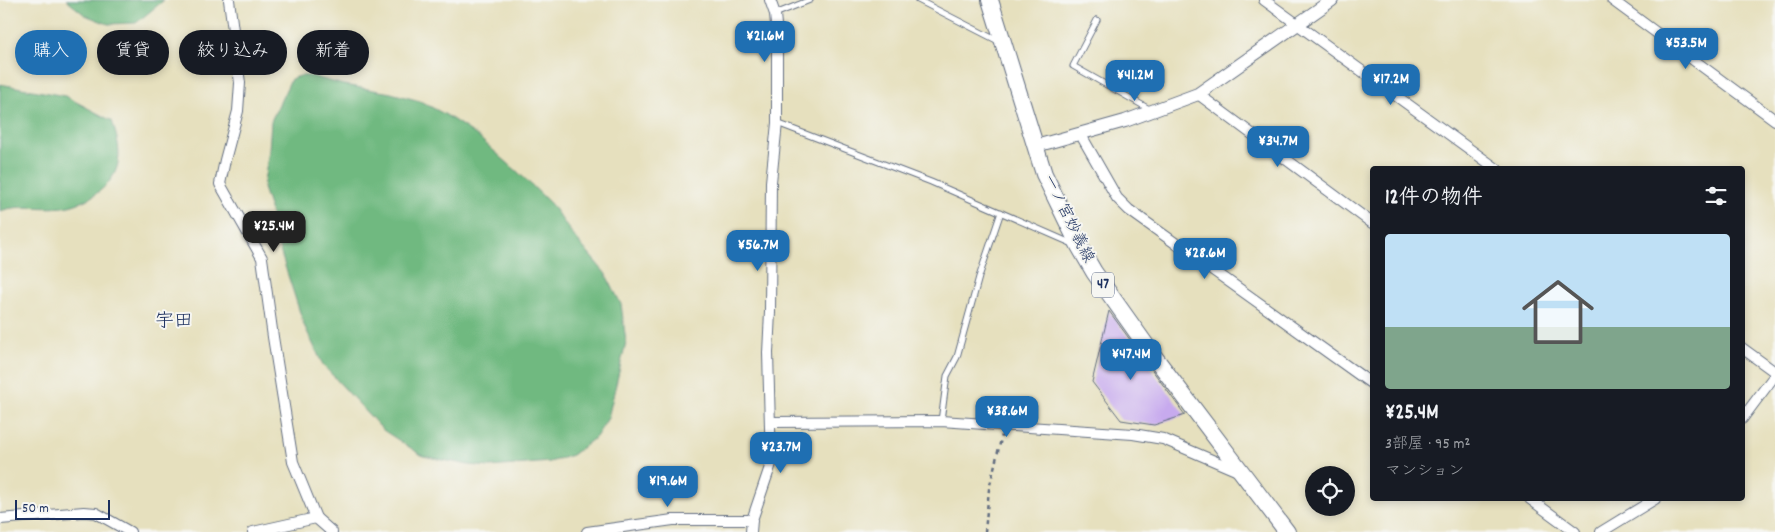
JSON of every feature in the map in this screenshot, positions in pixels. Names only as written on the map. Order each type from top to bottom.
[{"type":"main road","name":"一ノ宮妙義線","points":[[990,0],[1044,174],[1079,246],[1094,272],[1153,355],[1240,472],[1288,532]]},
{"type":"street","points":[[229,0],[240,83],[238,111],[224,160],[220,184],[262,258],[293,462],[316,518],[332,532]]},
{"type":"street","points":[[751,532],[752,520],[771,464],[768,353],[771,182],[778,124],[777,36],[775,14],[770,0]]},
{"type":"street","points":[[1264,0],[1493,166]]},
{"type":"street","points":[[1036,146],[1126,121],[1198,94],[1332,0]]},
{"type":"street","points":[[1612,0],[1775,120]]},
{"type":"street","points":[[1198,94],[1370,222]]},
{"type":"street","points":[[1081,135],[1117,198],[1129,210],[1370,383]]},
{"type":"street","points":[[1745,350],[1775,373],[1745,415]]},
{"type":"street","points":[[771,422],[941,420],[1133,434],[1163,439],[1240,472]]},
{"type":"street","points":[[1533,501],[1575,532]]},
{"type":"street","points":[[1601,532],[1652,501]]},
{"type":"street","points":[[0,519],[96,513],[130,532]]},
{"type":"street","points":[[253,532],[316,518]]},
{"type":"street","points":[[587,532],[673,520],[752,520]]},
{"type":"lane","points":[[775,14],[810,0]]},
{"type":"lane","points":[[918,0],[1003,44]]},
{"type":"lane","points":[[1097,20],[1073,66],[1151,111]]},
{"type":"lane","points":[[778,124],[931,182],[1079,246]]},
{"type":"lane","points":[[941,420],[947,376],[957,356],[979,277],[1000,212]]},
{"type":"path","points":[[986,532],[989,489],[1005,425]]},
{"type":"green space","points":[[66,0],[164,0],[136,23],[108,24],[85,15]]},
{"type":"green space","points":[[300,76],[311,76],[420,101],[446,115],[476,135],[550,203],[576,239],[605,273],[621,304],[626,342],[608,418],[596,437],[572,455],[550,462],[490,467],[423,456],[383,430],[323,365],[304,325],[276,238],[263,188],[271,121],[291,79]]},
{"type":"green space","points":[[0,84],[65,96],[112,121],[118,142],[119,158],[112,178],[100,191],[77,204],[69,206],[52,208],[25,207],[0,211]]},
{"type":"building","points":[[1109,311],[1185,415],[1154,425],[1121,420],[1092,382]]},
{"type":"district","name":"宇田","points":[[174,322]]}]
